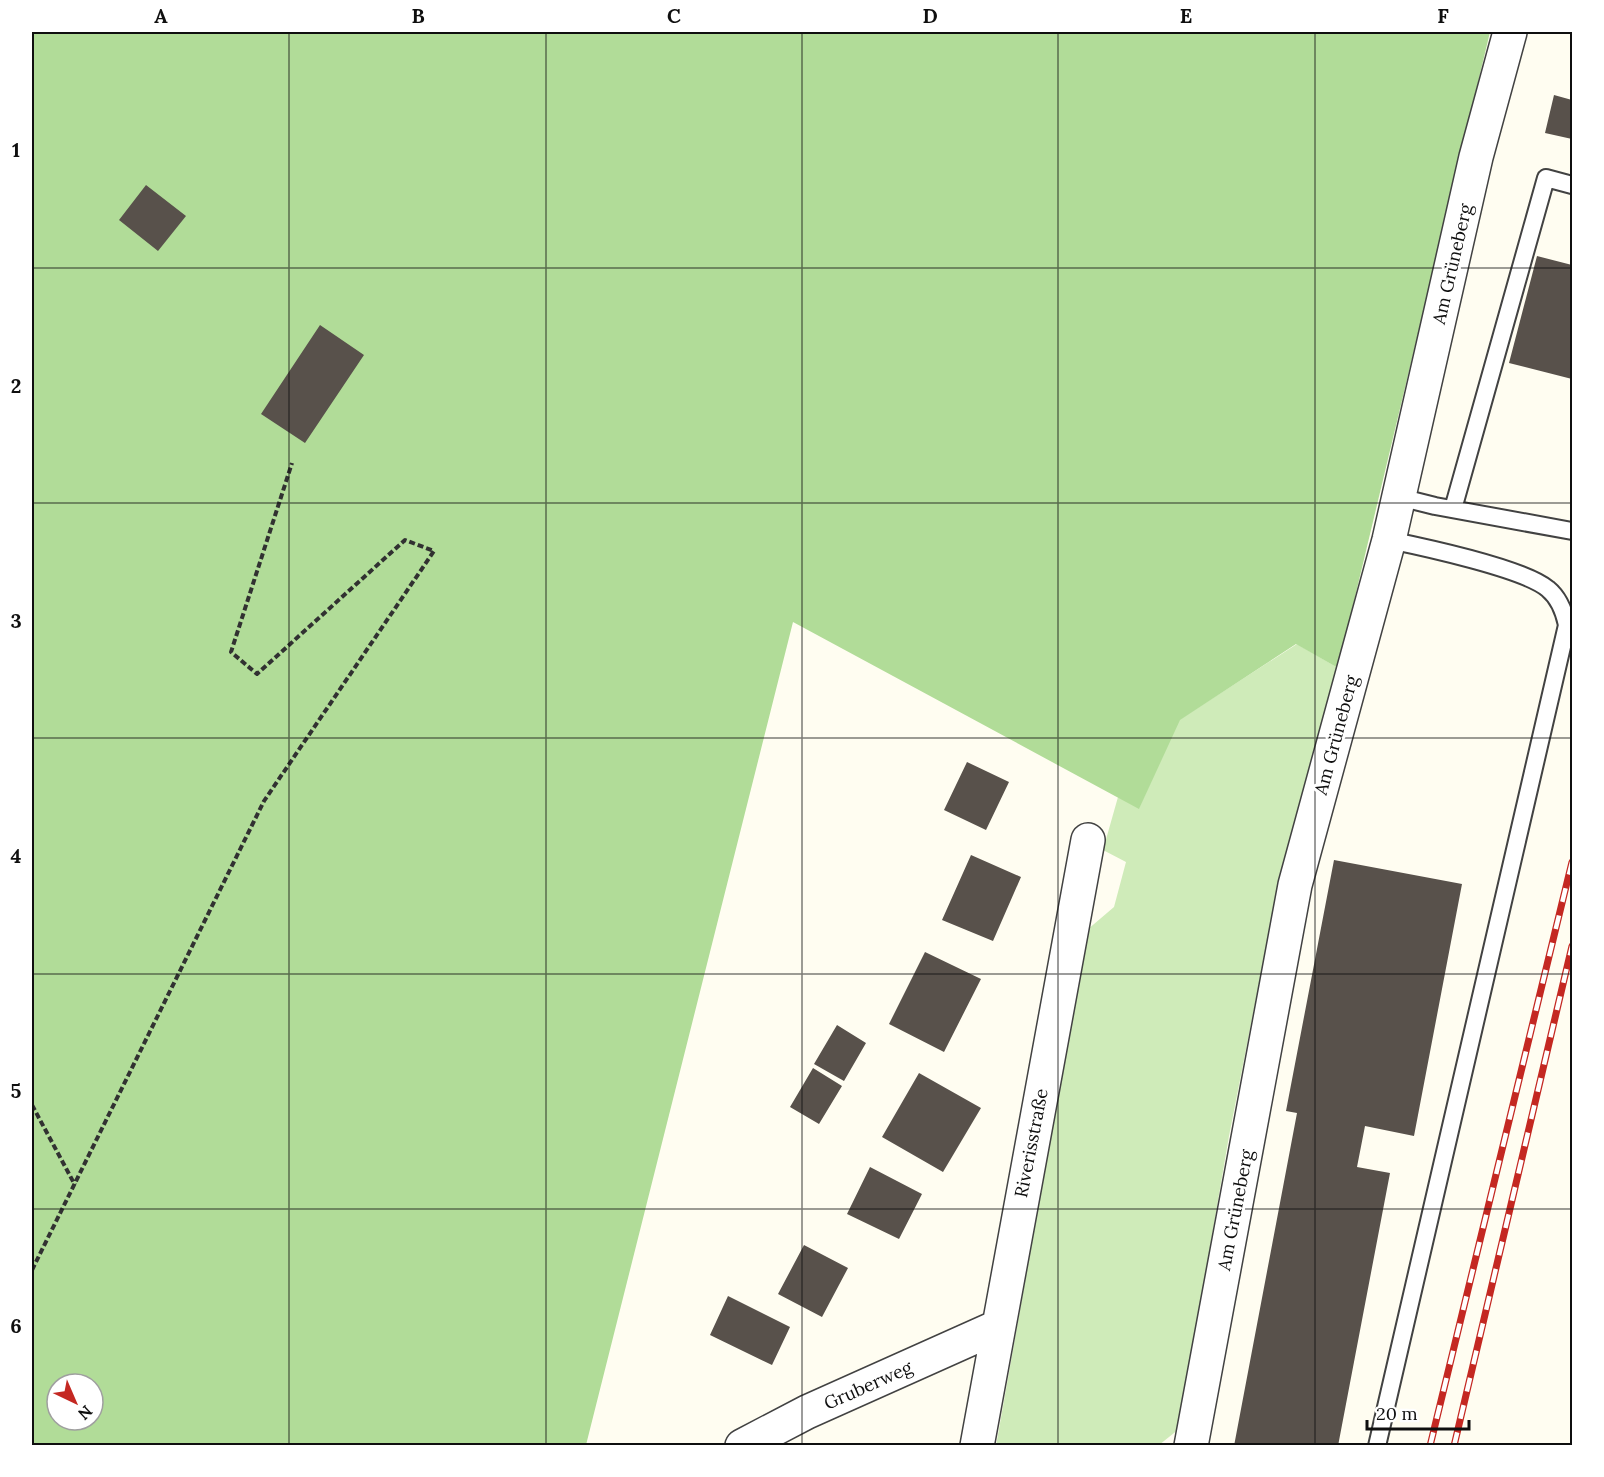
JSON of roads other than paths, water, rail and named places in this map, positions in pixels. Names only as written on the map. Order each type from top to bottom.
[{"type":"street","name":"Am Grüneberg","points":[[1191,1446],[1295,885],[1389,540],[1476,157],[1510,32]]},
{"type":"street","name":"Riverisstraße","points":[[977,1446],[1088,840]]},
{"type":"street","name":"Gruberweg","points":[[741,1446],[807,1412],[997,1327]]},
{"type":"lane","points":[[1453,509],[1546,178],[1572,185]]},
{"type":"lane","points":[[1399,496],[1453,509],[1572,531]]},
{"type":"lane","points":[[1377,1446],[1567,625],[1564,609],[1556,598],[1534,580],[1389,540]]},
{"type":"railway","points":[[1430,1446],[1572,862]]},
{"type":"railway","points":[[1454,1446],[1572,946]]}]
